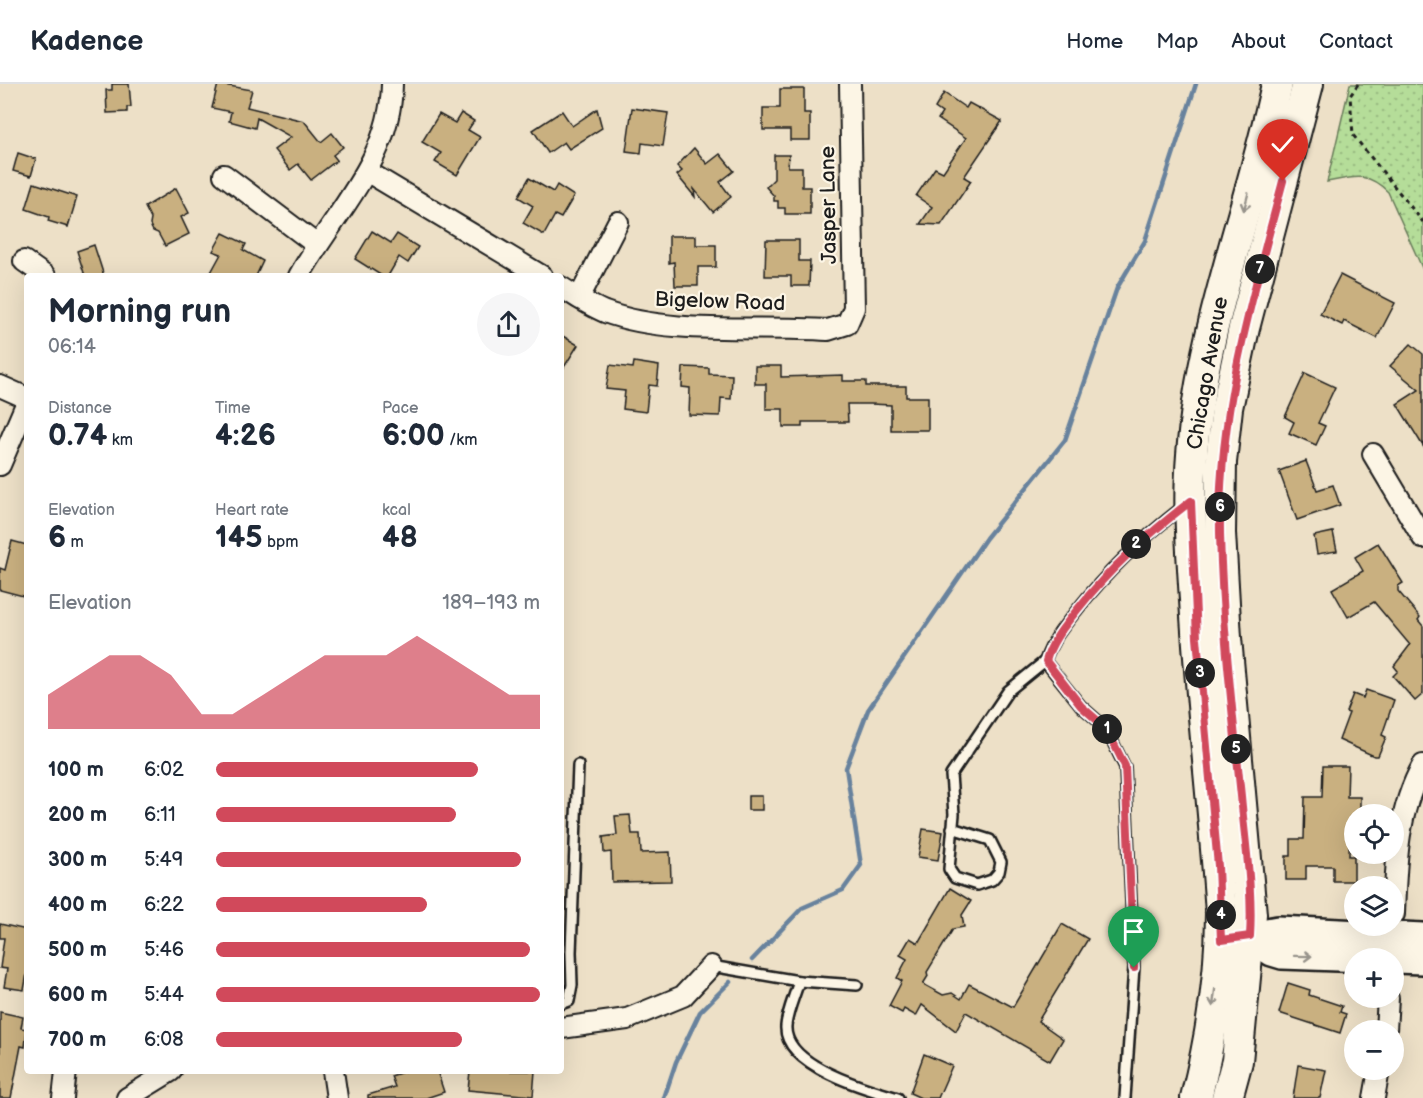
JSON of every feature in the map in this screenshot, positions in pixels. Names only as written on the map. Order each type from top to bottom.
[{"type":"main road","name":"Chicago Avenue","points":[[1227,1098],[1237,1061],[1235,938],[1218,866],[1197,638],[1191,501],[1192,456],[1200,387],[1216,315],[1277,84]]},
{"type":"main road","name":"Chicago Avenue","points":[[1196,1098],[1248,877],[1226,638],[1220,533],[1221,462],[1227,408],[1244,328],[1308,84]]},
{"type":"street","points":[[301,273],[317,244],[368,172],[385,135],[392,84]]},
{"type":"street","name":"Jasper Lane","points":[[847,324],[854,308],[850,84]]},
{"type":"street","points":[[368,172],[537,273]]},
{"type":"street","points":[[224,175],[317,244]]},
{"type":"street","points":[[579,298],[618,222]]},
{"type":"street","points":[[24,261],[41,273]]},
{"type":"street","name":"Bigelow Road","points":[[564,289],[603,311],[629,320],[668,326],[828,330],[847,324]]},
{"type":"street","points":[[0,386],[24,398]]},
{"type":"street","points":[[0,465],[24,407]]},
{"type":"street","points":[[1373,454],[1423,538]]},
{"type":"street","points":[[1392,938],[1401,824],[1410,794],[1423,765]]},
{"type":"street","points":[[1235,938],[1278,930],[1392,938],[1423,937]]},
{"type":"street","points":[[1392,938],[1423,960]]},
{"type":"street","points":[[564,1028],[627,1019],[683,996],[711,966]]},
{"type":"street","points":[[63,1098],[66,1074]]},
{"type":"street","points":[[127,1098],[166,1074]]},
{"type":"street","points":[[334,1074],[338,1098]]},
{"type":"street","points":[[1374,1098],[1377,1080]]},
{"type":"lane","points":[[952,828],[990,840],[1001,862],[999,872],[992,880],[977,885],[955,878],[949,869],[952,828],[951,775],[1008,692],[1046,661],[1052,642],[1106,573],[1143,538],[1191,501]]},
{"type":"lane","points":[[1046,661],[1081,706],[1106,728],[1125,766],[1134,968],[1125,1098]]},
{"type":"lane","points":[[564,1003],[569,1001],[572,985],[570,952],[578,765]]},
{"type":"lane","points":[[711,966],[799,981],[857,985]]},
{"type":"lane","points":[[799,981],[785,1027],[791,1044],[818,1069],[856,1086],[898,1098]]},
{"type":"path","points":[[1358,84],[1350,96],[1353,135],[1423,222]]},
{"type":"green space","points":[[1350,84],[1423,84],[1423,270],[1388,192],[1367,178],[1353,177],[1327,182]]},
{"type":"building","points":[[112,84],[129,84],[131,107],[127,107],[127,112],[107,113],[106,90],[112,90]]},
{"type":"building","points":[[218,84],[252,90],[247,107],[304,121],[321,142],[332,133],[343,147],[333,155],[337,160],[311,180],[298,164],[290,170],[274,150],[291,137],[257,118],[255,128],[229,121],[231,112],[212,108]]},
{"type":"building","points":[[780,89],[804,89],[804,113],[810,113],[810,140],[790,140],[790,130],[763,130],[763,108],[780,108]]},
{"type":"building","points":[[944,93],[966,108],[969,103],[1002,121],[964,177],[971,181],[941,225],[920,224],[932,207],[916,196],[935,168],[943,172],[966,138],[938,119],[942,113],[935,108]]},
{"type":"building","points":[[632,108],[668,113],[663,146],[642,143],[641,153],[626,151]]},
{"type":"building","points":[[597,109],[602,128],[569,149],[564,142],[548,153],[533,130],[562,111],[572,126]]},
{"type":"building","points":[[461,113],[474,121],[468,130],[480,137],[457,175],[435,162],[441,153],[422,142],[439,114],[455,123]]},
{"type":"building","points":[[694,148],[707,164],[720,154],[734,171],[720,182],[731,197],[713,212],[694,189],[695,197],[677,175],[682,171],[677,166]]},
{"type":"building","points":[[18,153],[36,159],[31,176],[13,171]]},
{"type":"building","points":[[774,155],[789,155],[788,167],[802,167],[802,187],[810,187],[810,214],[785,214],[785,208],[778,208],[778,201],[774,201],[774,196],[766,187],[774,179]]},
{"type":"building","points":[[529,178],[553,192],[557,185],[574,196],[561,218],[555,215],[544,235],[523,223],[533,206],[518,197]]},
{"type":"building","points":[[34,183],[77,197],[68,227],[48,221],[49,217],[26,209]]},
{"type":"building","points":[[176,188],[189,213],[181,217],[189,234],[165,246],[158,233],[153,231],[150,225],[151,219],[145,207]]},
{"type":"building","points":[[372,231],[391,243],[397,234],[418,247],[408,263],[399,257],[390,273],[377,273],[355,259]]},
{"type":"building","points":[[223,233],[246,244],[243,250],[263,261],[257,273],[211,273],[221,254],[213,251]]},
{"type":"building","points":[[669,236],[696,236],[696,245],[716,245],[716,267],[698,267],[698,286],[675,286],[674,262],[669,263]]},
{"type":"building","points":[[766,240],[799,240],[799,261],[810,261],[809,286],[791,286],[791,276],[765,276]]},
{"type":"building","points":[[94,245],[103,273],[84,273],[77,251]]},
{"type":"building","points":[[1340,275],[1395,303],[1377,338],[1344,321],[1342,325],[1320,314]]},
{"type":"building","points":[[564,337],[578,345],[564,367]]},
{"type":"building","points":[[1411,344],[1423,354],[1423,446],[1397,404],[1419,390],[1390,366]]},
{"type":"building","points":[[634,362],[659,366],[657,386],[649,385],[646,412],[623,409],[625,391],[606,389],[610,365],[633,368]]},
{"type":"building","points":[[755,366],[781,366],[781,377],[843,375],[843,381],[866,381],[866,386],[906,386],[906,397],[928,397],[928,430],[891,430],[891,405],[871,404],[847,404],[848,422],[802,422],[802,427],[783,427],[783,409],[766,409],[766,384],[755,384]]},
{"type":"building","points":[[683,367],[709,368],[709,374],[732,375],[731,399],[721,398],[720,416],[689,415],[690,388],[682,387]]},
{"type":"building","points":[[1305,373],[1335,387],[1318,423],[1325,426],[1316,445],[1289,433],[1294,422],[1285,417]]},
{"type":"building","points":[[1306,461],[1317,490],[1333,485],[1340,505],[1297,520],[1279,471]]},
{"type":"building","points":[[1333,532],[1337,551],[1317,554],[1314,536]]},
{"type":"building","points":[[12,541],[24,544],[24,596],[0,590],[0,568],[5,570]]},
{"type":"building","points":[[1378,543],[1403,583],[1398,586],[1398,591],[1420,617],[1418,620],[1423,626],[1423,694],[1415,701],[1393,676],[1398,671],[1394,666],[1410,645],[1374,602],[1348,617],[1332,589],[1363,571],[1355,557]]},
{"type":"building","points":[[1366,690],[1394,700],[1382,735],[1386,737],[1378,756],[1339,740],[1353,694],[1363,698]]},
{"type":"building","points":[[1323,766],[1348,766],[1347,797],[1360,797],[1360,804],[1344,804],[1344,864],[1354,864],[1354,876],[1344,876],[1344,881],[1333,881],[1333,866],[1306,866],[1306,880],[1286,880],[1286,856],[1291,856],[1291,839],[1304,839],[1305,797],[1322,797]]},
{"type":"building","points":[[748,796],[762,796],[762,810],[748,810]]},
{"type":"building","points":[[630,815],[632,834],[640,834],[641,853],[670,852],[671,881],[612,882],[611,852],[604,853],[603,837],[617,835],[615,816]]},
{"type":"building","points":[[923,829],[943,832],[938,860],[918,857]]},
{"type":"building","points":[[950,888],[971,901],[962,915],[964,927],[953,929],[927,972],[928,976],[923,984],[943,995],[952,993],[961,999],[969,984],[1013,1007],[1062,924],[1088,939],[1038,1021],[1063,1039],[1050,1061],[966,1012],[956,1031],[922,1005],[916,1016],[904,1009],[902,1013],[889,1006],[902,981],[897,978],[907,959],[900,955],[910,938],[918,943]]},
{"type":"building","points":[[0,924],[24,929],[24,990],[4,987],[7,969],[0,968],[4,938],[0,938]]},
{"type":"building","points":[[1288,983],[1310,990],[1309,995],[1342,1006],[1340,1012],[1346,1014],[1340,1033],[1279,1013]]},
{"type":"building","points":[[0,1012],[23,1017],[21,1028],[24,1028],[24,1047],[21,1046],[11,1098],[0,1098]]},
{"type":"building","points":[[924,1054],[952,1066],[938,1098],[921,1098],[910,1093]]},
{"type":"building","points":[[1298,1065],[1326,1070],[1320,1098],[1293,1098]]},
{"type":"building","points":[[438,1074],[444,1092],[426,1098],[368,1098],[368,1095],[395,1087],[391,1076]]},
{"type":"building","points":[[470,1074],[535,1074],[533,1096],[468,1090]]},
{"type":"waterway","points":[[752,960],[802,908],[843,890],[861,865],[846,768],[868,710],[986,538],[1065,440],[1117,288],[1145,241],[1196,84]]},
{"type":"waterway","points":[[664,1098],[676,1062],[700,1012],[730,982]]},
{"type":"route","points":[[1134,968],[1125,766],[1106,728],[1081,706],[1046,661],[1052,642],[1106,573],[1143,538],[1191,501],[1197,638],[1218,866],[1221,940],[1250,936],[1251,914],[1226,638],[1220,533],[1221,462],[1227,408],[1244,328],[1283,181]]}]
